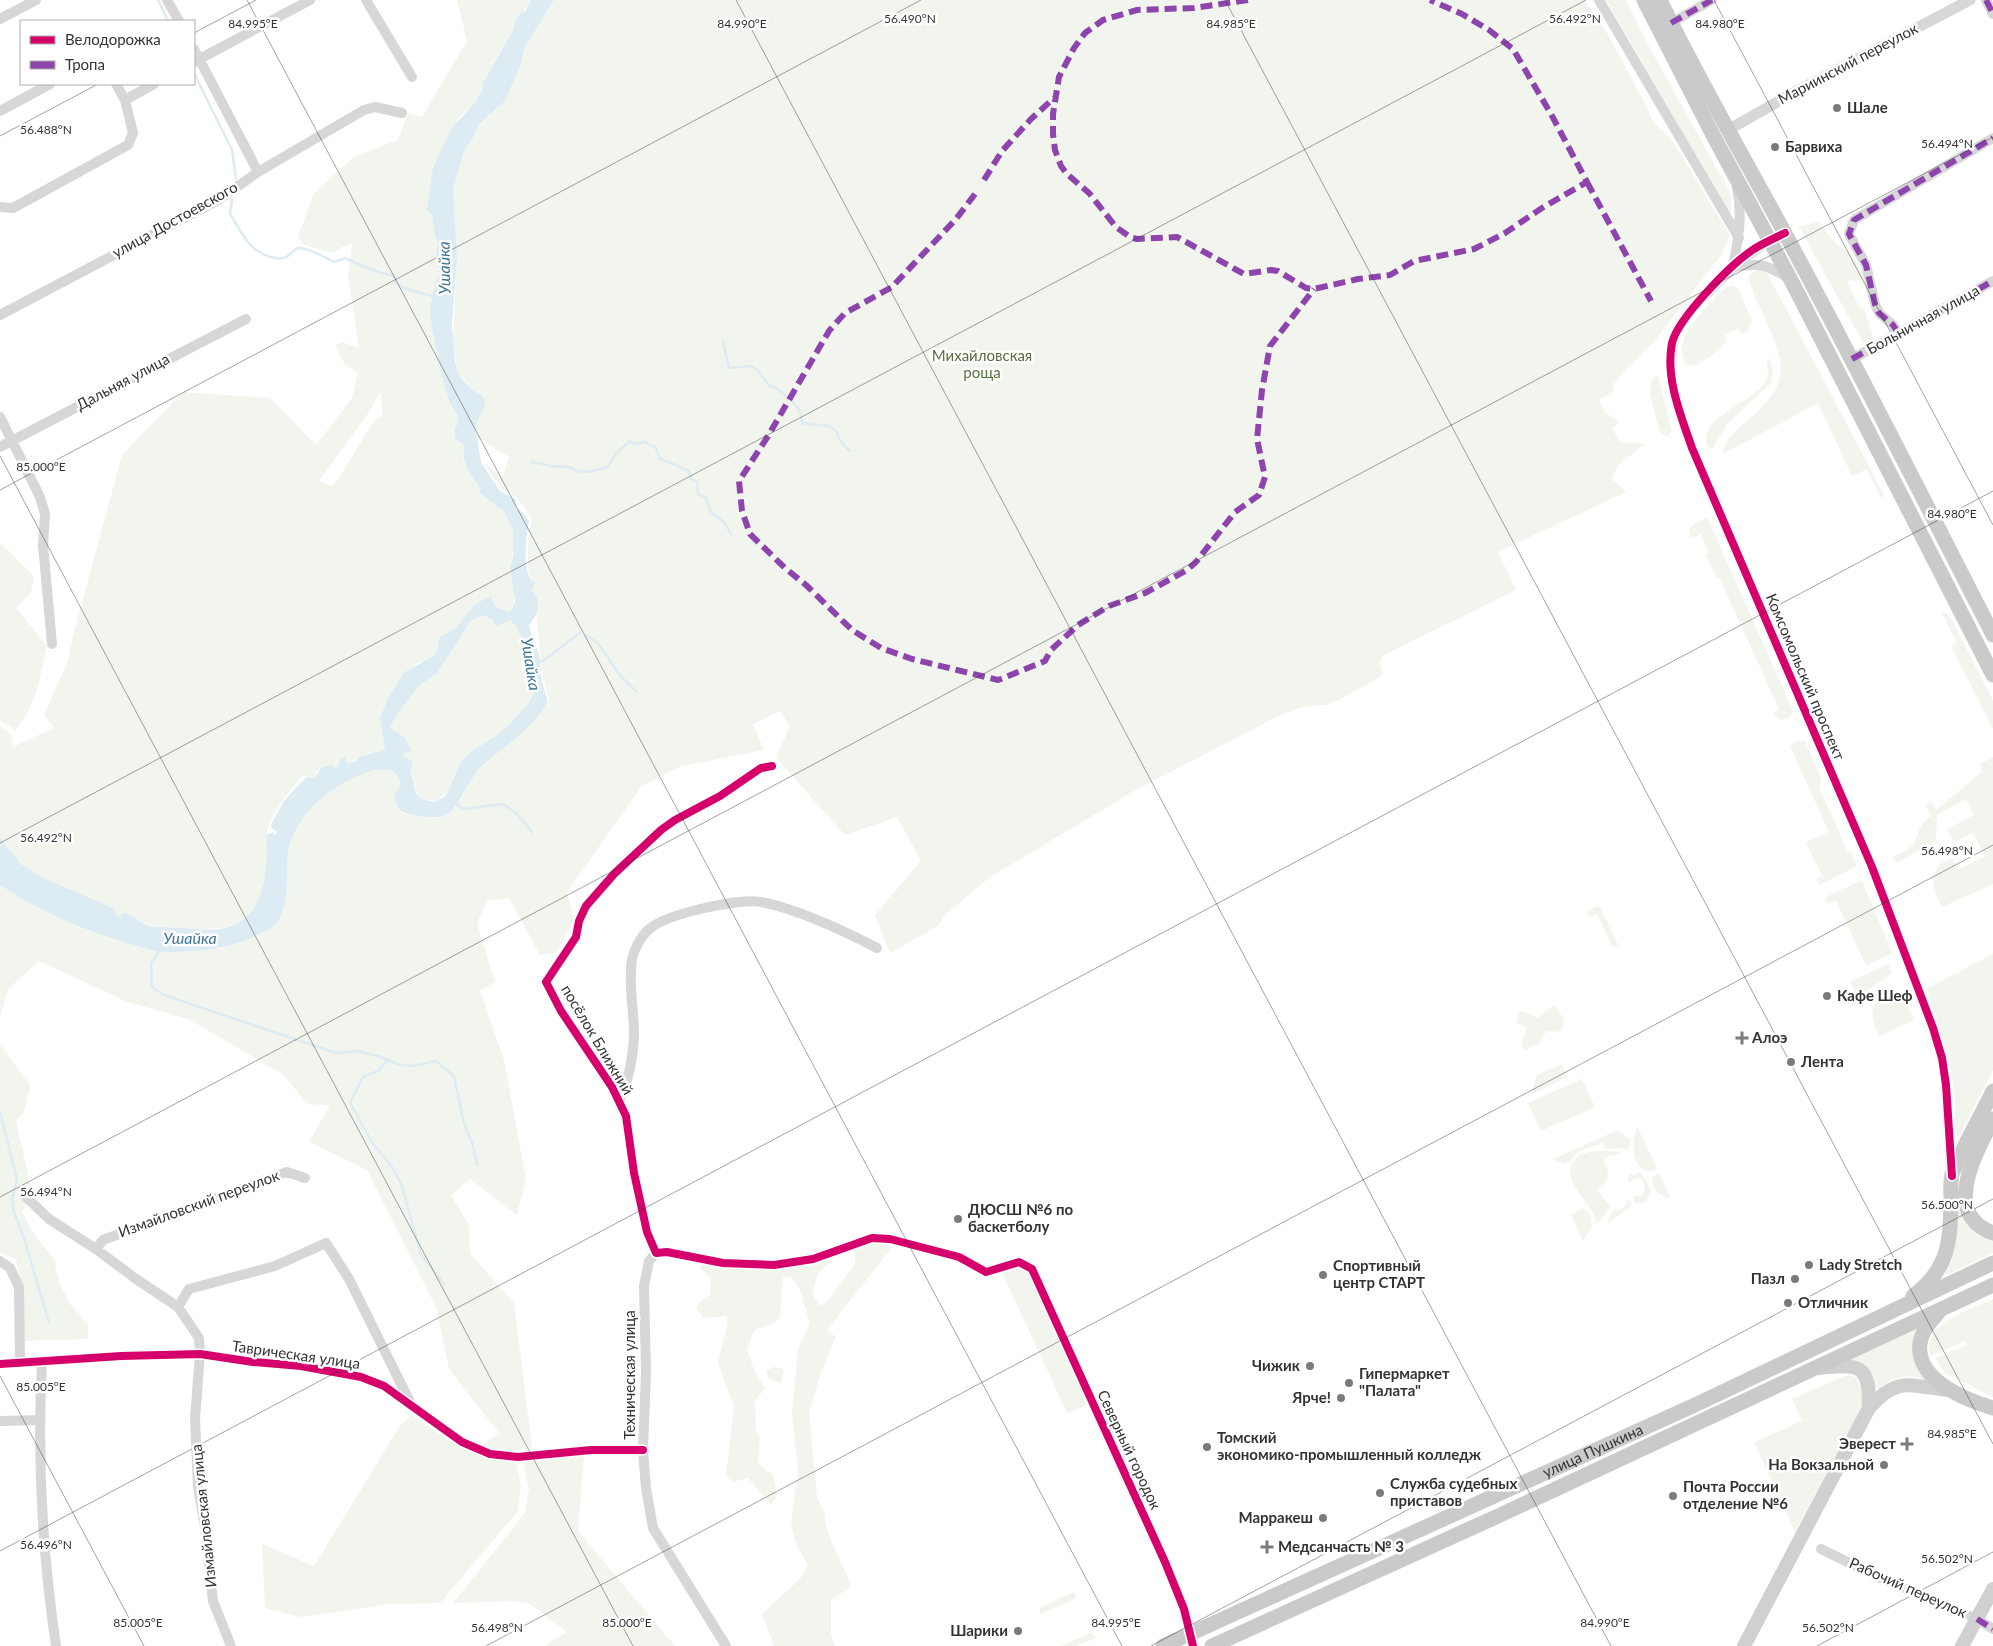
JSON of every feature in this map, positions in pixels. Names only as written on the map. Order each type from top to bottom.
[{"type":"main road","points":[[1644,0],[1714,137],[1791,280],[1993,676]]},
{"type":"main road","points":[[1660,0],[1852,359],[1993,635]]},
{"type":"main road","points":[[1714,137],[1728,130]]},
{"type":"main road","points":[[1885,1315],[1923,1288],[1937,1273],[1943,1263],[1950,1236],[1952,1176],[1993,1091]]},
{"type":"main road","points":[[1993,1119],[1971,1168],[1965,1192],[1966,1205],[1972,1216],[1984,1229],[1993,1233]]},
{"type":"main road","name":"улица Пушкина","points":[[1163,1646],[1191,1640],[1695,1405],[1993,1263]]},
{"type":"main road","name":"улица Пушкина","points":[[1212,1646],[1993,1285]]},
{"type":"main road","points":[[1940,1310],[1922,1335],[1920,1353],[1932,1376],[1948,1390],[1990,1409]]},
{"type":"main road","points":[[1815,1368],[1845,1365],[1861,1370],[1868,1382],[1869,1408]]},
{"type":"main road","points":[[1744,1646],[1869,1408],[1882,1394],[1898,1386],[1910,1385],[1948,1390]]},
{"type":"main road","points":[[1962,1646],[1993,1589]]},
{"type":"street","points":[[0,19],[36,0]]},
{"type":"street","points":[[168,0],[178,20]]},
{"type":"street","points":[[258,172],[196,61],[310,0]]},
{"type":"street","points":[[366,0],[412,77]]},
{"type":"street","points":[[1599,0],[1739,238]]},
{"type":"street","points":[[1671,23],[1712,0]]},
{"type":"street","name":"Мариинский переулок","points":[[1728,130],[1793,93],[1970,0]]},
{"type":"street","points":[[1986,0],[1993,14]]},
{"type":"street","points":[[0,111],[48,85]]},
{"type":"street","points":[[0,207],[13,208],[128,144],[133,133],[125,100],[117,85]]},
{"type":"street","points":[[125,100],[152,85]]},
{"type":"street","name":"улица Достоевского","points":[[0,315],[220,199],[258,172],[364,110],[375,107],[402,113]]},
{"type":"street","points":[[1898,334],[1893,325],[1879,313],[1875,304],[1866,265],[1849,234],[1854,220],[1993,138]]},
{"type":"street","points":[[1735,175],[1740,203],[1739,238],[1733,267],[1750,264],[1762,265],[1791,280]]},
{"type":"street","name":"Комсомольский проспект","points":[[1785,233],[1754,249],[1733,267],[1691,310],[1676,332],[1672,343],[1670,363],[1678,403],[1698,463],[1872,867],[1933,1028],[1942,1058],[1949,1108],[1952,1176]]},
{"type":"street","name":"Больничная улица","points":[[1852,359],[1993,281]]},
{"type":"street","name":"Дальняя улица","points":[[0,447],[246,319]]},
{"type":"street","points":[[0,417],[40,497],[45,514],[43,545],[52,644]]},
{"type":"street","name":"посёлок Ближний","points":[[656,1253],[647,1232],[634,1173],[626,1116],[612,1086],[561,1011],[546,982],[576,937],[579,921],[586,906],[619,869],[661,830],[675,820],[720,796],[761,768],[772,766]]},
{"type":"street","name":"посёлок Ближний","points":[[619,1101],[631,1067],[634,1034],[630,988],[632,960],[636,944],[649,929],[664,920],[708,907],[758,902],[830,927],[877,948]]},
{"type":"street","name":"Измайловский переулок","points":[[96,1249],[103,1240],[287,1172],[305,1178]]},
{"type":"street","name":"Измайловская улица","points":[[26,1197],[49,1219],[96,1249],[178,1307],[199,1338],[200,1354],[195,1418],[198,1488],[206,1527],[212,1601],[231,1646]]},
{"type":"street","name":"Северный городок","points":[[656,1253],[667,1252],[738,1265],[774,1265],[812,1259],[872,1238],[890,1239],[959,1257],[986,1272],[1019,1262],[1032,1269],[1164,1562],[1184,1609],[1191,1640]]},
{"type":"street","points":[[178,1307],[189,1289],[275,1266],[326,1243],[349,1279],[412,1404]]},
{"type":"street","name":"Техническая улица","points":[[656,1253],[650,1260],[644,1286],[646,1372],[643,1450],[646,1488],[653,1528],[726,1646]]},
{"type":"street","points":[[0,1261],[10,1268],[19,1287],[20,1362]]},
{"type":"street","name":"Таврическая улица","points":[[0,1364],[200,1354],[253,1362],[301,1366],[361,1377],[393,1391],[462,1442],[490,1454],[518,1457],[591,1450],[643,1450]]},
{"type":"street","points":[[42,1361],[39,1420],[40,1478],[48,1590],[56,1646]]},
{"type":"street","points":[[0,1421],[39,1420]]},
{"type":"street","name":"Рабочий переулок","points":[[1821,1548],[1878,1576],[1977,1619],[1993,1629]]},
{"type":"green space","points":[[457,0],[531,0],[516,21],[483,81],[482,91],[476,101],[459,118],[430,195],[427,210],[432,215],[438,244],[436,255],[439,274],[433,291],[432,329],[442,377],[450,404],[457,414],[458,424],[455,429],[455,437],[464,445],[463,459],[473,479],[478,484],[480,493],[504,514],[512,528],[514,536],[511,559],[513,605],[510,612],[498,608],[493,603],[493,598],[474,605],[457,627],[439,638],[436,654],[414,665],[380,718],[385,749],[367,754],[348,763],[338,762],[338,767],[334,769],[326,766],[317,771],[314,778],[303,775],[281,802],[269,825],[266,837],[266,868],[263,887],[258,901],[251,912],[242,920],[218,928],[202,929],[163,927],[142,922],[130,914],[119,917],[116,915],[115,909],[42,877],[21,864],[0,838],[0,726],[11,735],[13,747],[54,728],[44,715],[68,660],[122,455],[183,392],[270,398],[316,445],[352,398],[358,373],[344,363],[335,345],[342,342],[359,348],[348,275],[352,244],[332,253],[302,244],[298,237],[314,193],[355,156],[398,140],[408,113],[422,117],[467,41]],"holes":[[[381,391],[382,416],[373,422],[337,481],[332,486],[319,481],[369,412]]]},
{"type":"green space","name":"Михайловская роща","points":[[554,0],[1585,0],[1601,22],[1653,121],[1675,145],[1730,235],[1722,254],[1652,344],[1613,384],[1614,391],[1599,400],[1605,413],[1620,422],[1612,428],[1620,442],[1645,444],[1618,465],[1612,479],[1626,492],[1498,552],[1516,590],[1382,656],[1380,662],[1383,675],[1339,700],[1325,705],[1306,706],[1282,714],[1134,791],[990,877],[945,915],[938,926],[890,953],[875,915],[921,861],[897,817],[845,835],[776,758],[790,726],[780,711],[753,724],[764,750],[679,767],[642,786],[567,892],[574,920],[557,952],[540,955],[509,898],[487,901],[477,923],[495,982],[480,991],[504,1060],[526,1179],[517,1215],[470,1179],[451,1195],[469,1225],[470,1253],[514,1303],[532,1447],[501,1453],[480,1448],[499,1433],[449,1369],[437,1309],[367,1170],[309,1142],[330,1105],[307,1104],[284,1075],[190,1020],[125,1001],[39,961],[8,989],[0,1017],[0,885],[61,919],[110,938],[146,949],[180,952],[230,946],[268,929],[278,921],[286,898],[287,862],[291,842],[306,814],[320,799],[343,783],[365,773],[385,769],[393,772],[399,778],[400,785],[394,795],[396,808],[402,813],[437,818],[448,814],[458,804],[474,775],[546,704],[549,699],[543,677],[534,596],[529,591],[528,548],[531,519],[517,497],[502,490],[483,462],[502,477],[509,457],[477,437],[475,425],[484,408],[481,395],[474,391],[458,373],[453,342],[457,258],[452,190],[464,150],[473,138],[478,125],[505,101],[521,64],[525,47]]},
{"type":"green space","points":[[1606,0],[1626,0],[1646,41],[1727,187],[1731,197],[1731,215]]},
{"type":"green space","points":[[1818,222],[1835,243],[1852,255],[1867,280],[1847,281],[1858,304],[1865,312],[1875,342],[1866,348],[1799,227]]},
{"type":"green space","points":[[1757,270],[1767,273],[1884,495],[1881,498],[1867,469],[1852,476],[1818,403],[1723,454],[1726,444],[1732,435],[1772,396],[1778,383],[1781,367],[1777,346],[1748,276]]},
{"type":"green space","points":[[1732,285],[1739,289],[1752,322],[1748,330],[1742,334],[1738,328],[1724,335],[1727,341],[1713,355],[1696,365],[1686,364],[1682,348],[1691,325],[1716,297]]},
{"type":"green space","points":[[1767,359],[1770,359],[1773,371],[1771,383],[1727,424],[1712,449],[1709,448],[1706,437],[1710,427],[1728,410],[1752,395],[1767,379]]},
{"type":"green space","points":[[1658,375],[1672,431],[1669,435],[1665,436],[1659,431],[1650,393],[1651,380]]},
{"type":"green space","points":[[1707,517],[1793,711],[1790,717],[1781,720],[1773,713],[1779,709],[1720,579],[1717,578],[1705,554],[1708,552],[1701,534],[1692,538],[1689,530],[1691,526]]},
{"type":"green space","points":[[0,543],[34,576],[31,592],[16,608],[47,646],[33,701],[28,712],[15,730],[0,720]]},
{"type":"green space","points":[[1942,613],[1946,613],[1951,618],[1993,701],[1993,729],[1951,646],[1957,643]]},
{"type":"green space","points":[[482,615],[492,619],[495,623],[510,620],[518,627],[532,679],[533,693],[530,700],[502,732],[481,745],[460,764],[453,783],[446,793],[436,801],[418,798],[413,776],[410,773],[411,760],[404,757],[403,753],[404,737],[390,727],[418,687],[437,673],[471,621]]},
{"type":"green space","points":[[1804,740],[1821,778],[1820,789],[1848,853],[1851,852],[1857,866],[1819,885],[1816,879],[1822,876],[1806,842],[1829,832],[1790,746],[1795,742]]},
{"type":"green space","points":[[1993,757],[1993,884],[1942,907],[1933,879],[1938,867],[1943,862],[1952,858],[1958,870],[1985,856],[1973,833],[1954,842],[1947,829],[1974,815],[1966,799],[1937,815],[1936,841],[1896,863],[1893,857],[1914,843],[1921,826],[1931,816],[1926,807],[1931,800],[1936,810],[1983,771],[1980,764]]},
{"type":"green space","points":[[1862,880],[1892,953],[1866,966],[1836,900],[1827,904],[1826,898]]},
{"type":"green space","points":[[1598,906],[1618,945],[1613,948],[1597,914],[1589,917],[1588,911]]},
{"type":"green space","points":[[1993,954],[1993,1070],[1960,1135],[1957,1136],[1954,1090],[1949,1064],[1939,1026],[1926,989]]},
{"type":"green space","points":[[1888,964],[1892,973],[1890,975],[1869,989],[1863,996],[1857,995],[1850,982]]},
{"type":"green space","points":[[1891,994],[1903,994],[1914,1020],[1879,1036],[1873,1016],[1874,1005],[1883,997]]},
{"type":"green space","points":[[1554,1006],[1564,1020],[1562,1029],[1557,1032],[1546,1031],[1539,1045],[1524,1049],[1521,1043],[1527,1029],[1523,1025],[1516,1024],[1519,1012],[1523,1011],[1537,1018]]},
{"type":"green space","points":[[0,1045],[30,1085],[24,1112],[16,1121],[32,1193],[22,1212],[35,1236],[53,1257],[60,1284],[70,1304],[88,1324],[88,1339],[22,1341],[22,1286],[16,1259],[0,1253]]},
{"type":"green space","points":[[1562,1064],[1567,1077],[1531,1095],[1537,1075]]},
{"type":"green space","points":[[1582,1079],[1595,1107],[1541,1131],[1528,1103]]},
{"type":"green space","points":[[1637,1126],[1657,1168],[1653,1171],[1648,1171],[1641,1167],[1635,1157],[1634,1138]]},
{"type":"green space","points":[[1618,1130],[1631,1140],[1629,1149],[1606,1148],[1602,1143],[1578,1152],[1565,1164],[1553,1159]]},
{"type":"green space","points":[[1594,1151],[1620,1152],[1620,1154],[1608,1156],[1604,1160],[1608,1171],[1607,1181],[1599,1187],[1598,1191],[1611,1207],[1598,1223],[1574,1186],[1570,1171],[1575,1159],[1583,1154]]},
{"type":"green space","points":[[1638,1171],[1647,1181],[1651,1193],[1645,1202],[1637,1204],[1634,1202],[1634,1196],[1643,1195],[1645,1185],[1640,1178],[1631,1180],[1632,1183],[1628,1181],[1630,1173],[1635,1175]]},
{"type":"green space","points":[[1659,1173],[1671,1199],[1660,1194],[1653,1186],[1652,1178]]},
{"type":"green space","points":[[1957,1198],[1974,1230],[1993,1240],[1993,1253],[1944,1276],[1953,1258]]},
{"type":"green space","points":[[1628,1199],[1632,1203],[1629,1208],[1609,1223],[1607,1221],[1614,1209],[1619,1210],[1626,1205]]},
{"type":"green space","points":[[1582,1209],[1588,1211],[1592,1227],[1583,1241],[1571,1215]]},
{"type":"green space","points":[[872,1243],[893,1246],[827,1330],[836,1337],[822,1370],[809,1412],[817,1497],[825,1515],[825,1523],[832,1543],[850,1583],[849,1588],[831,1600],[831,1634],[835,1646],[774,1646],[762,1614],[800,1579],[808,1565],[796,1544],[791,1524],[798,1470],[792,1415],[798,1349],[810,1323],[799,1287],[790,1276],[783,1277],[780,1317],[775,1323],[754,1330],[747,1350],[755,1372],[765,1389],[755,1400],[756,1431],[760,1436],[758,1463],[766,1471],[772,1472],[775,1485],[776,1493],[771,1505],[748,1478],[733,1482],[726,1475],[734,1407],[718,1363],[727,1326],[727,1316],[704,1318],[696,1308],[700,1301],[710,1295],[711,1278],[700,1268],[701,1264],[773,1269],[830,1256],[830,1262],[818,1273],[812,1294],[821,1306],[829,1300],[855,1264],[855,1248]]},
{"type":"green space","points":[[1025,1269],[1031,1275],[1088,1401],[1085,1406],[1067,1413],[1002,1272]]},
{"type":"green space","points":[[1993,1299],[1993,1397],[1945,1373],[1935,1358],[1967,1345],[1965,1341],[1930,1356],[1929,1345],[1933,1335],[1940,1326],[1961,1313]]},
{"type":"green space","points":[[1921,1325],[1928,1381],[1908,1376],[1890,1380],[1879,1389],[1865,1366],[1849,1359]]},
{"type":"green space","points":[[773,1367],[782,1368],[784,1371],[781,1383],[769,1379],[766,1371]]},
{"type":"green space","points":[[1844,1376],[1857,1378],[1865,1401],[1795,1532],[1754,1442],[1802,1421],[1792,1399]]},
{"type":"green space","points":[[411,1415],[473,1453],[501,1460],[516,1460],[521,1486],[518,1511],[440,1603],[391,1604],[301,1617],[265,1608],[262,1544],[314,1566],[400,1426]]},
{"type":"green space","points":[[584,1455],[578,1531],[675,1646],[544,1646],[567,1632],[530,1604],[514,1601],[453,1603],[525,1513],[529,1489],[523,1460]]},
{"type":"green space","points":[[1074,1592],[1077,1598],[1041,1614],[1039,1608]]},
{"type":"green space","points":[[1092,1632],[1095,1638],[1076,1646],[1061,1646]]},
{"type":"water","name":"Ушайка","points":[[531,0],[554,0],[525,47],[521,64],[505,101],[478,125],[473,138],[464,150],[453,190],[457,258],[452,325],[458,373],[485,400],[484,408],[475,425],[481,462],[500,491],[517,500],[515,502],[516,508],[529,521],[526,567],[531,581],[535,581],[532,591],[537,597],[538,611],[529,626],[540,659],[541,678],[547,698],[545,707],[525,730],[478,770],[452,811],[445,815],[426,817],[401,811],[395,803],[394,795],[400,785],[399,778],[393,772],[385,769],[365,773],[343,783],[320,799],[306,814],[291,842],[287,862],[286,898],[278,921],[268,929],[243,941],[206,950],[156,951],[94,932],[61,919],[30,903],[0,885],[0,838],[21,864],[42,877],[115,909],[116,915],[119,917],[124,913],[144,924],[161,927],[214,929],[238,923],[249,914],[262,891],[266,863],[266,835],[273,832],[276,835],[277,832],[270,826],[284,801],[306,777],[314,778],[325,766],[332,765],[334,768],[338,767],[339,759],[346,757],[345,763],[354,762],[359,757],[385,749],[380,718],[389,696],[405,672],[436,654],[439,638],[457,627],[474,605],[491,596],[493,603],[498,608],[510,612],[515,601],[510,567],[513,555],[513,530],[504,512],[480,493],[478,484],[466,466],[464,445],[455,437],[455,428],[458,424],[457,414],[450,404],[442,377],[432,329],[430,310],[433,291],[439,274],[436,255],[438,244],[432,215],[427,210],[432,172],[451,129],[476,101],[482,91],[483,82],[513,30],[517,18],[526,10]],"holes":[[[482,615],[492,619],[496,627],[510,620],[518,629],[533,686],[532,697],[508,726],[464,759],[446,795],[441,799],[429,801],[421,798],[416,793],[410,773],[413,764],[411,760],[404,757],[403,753],[412,751],[404,737],[390,727],[418,687],[437,673],[471,621]]]},
{"type":"waterway","points":[[158,0],[168,20]]},
{"type":"waterway","points":[[195,75],[232,150],[236,179]]},
{"type":"waterway","name":"Ушайка","points":[[232,199],[230,214],[246,240],[263,254],[275,258],[283,258],[302,248],[334,262],[345,258],[376,271],[394,275],[397,283],[404,288],[435,297]]},
{"type":"waterway","points":[[723,341],[729,368],[752,366],[769,385],[776,388],[792,401],[800,411],[802,423],[829,426],[836,431],[841,442],[850,451]]},
{"type":"waterway","points":[[532,462],[569,467],[578,471],[588,472],[607,467],[615,454],[630,441],[636,444],[645,442],[656,448],[659,458],[689,471],[691,479],[697,482],[698,494],[706,498],[711,512],[725,523],[732,536]]},
{"type":"waterway","name":"Ушайка","points":[[538,662],[544,660],[580,633]]},
{"type":"waterway","points":[[586,635],[600,646],[619,674],[636,691]]},
{"type":"waterway","points":[[455,803],[463,809],[503,804],[517,814],[532,832]]},
{"type":"waterway","name":"Ушайка","points":[[161,948],[151,964],[152,987],[164,995],[336,1053],[357,1051],[378,1056],[400,1065],[413,1066],[436,1061],[454,1076],[464,1124],[472,1142],[477,1165]]},
{"type":"waterway","points":[[388,1060],[378,1071],[363,1077],[350,1103],[373,1144],[390,1164],[401,1183],[421,1255],[444,1284]]},
{"type":"waterway","points":[[0,1112],[17,1179],[12,1200],[14,1212],[25,1241],[49,1323]]},
{"type":"marked path","points":[[1248,0],[1194,8],[1137,10],[1103,20],[1085,33],[1074,48],[1059,77],[1053,114],[1055,150],[1061,166],[1067,174],[1089,193],[1116,227],[1130,237],[1137,239],[1177,237],[1244,274],[1271,270],[1278,271],[1306,288],[1314,289],[1358,279],[1390,275],[1414,261],[1474,249],[1505,233],[1542,208],[1587,182],[1551,114],[1513,49],[1489,30],[1462,14],[1430,0]]},
{"type":"marked path","points":[[1671,23],[1712,0]]},
{"type":"marked path","points":[[1986,0],[1993,14]]},
{"type":"marked path","points":[[984,180],[1002,151],[1031,119],[1054,98]]},
{"type":"marked path","points":[[1898,333],[1893,325],[1879,313],[1875,304],[1866,265],[1849,234],[1854,220],[1993,138]]},
{"type":"marked path","points":[[1587,182],[1651,301]]},
{"type":"marked path","points":[[975,194],[956,219],[892,287],[845,313],[829,331],[768,436],[739,481],[742,511],[750,534],[852,630],[881,648],[912,659],[998,680],[1045,661],[1051,650],[1078,625],[1109,606],[1145,593],[1187,570],[1196,562],[1235,512],[1259,495],[1265,477],[1257,439],[1262,390],[1270,346],[1314,289]]},
{"type":"marked path","points":[[1852,359],[1993,281]]},
{"type":"marked path","points":[[1977,1619],[1993,1629]]},
{"type":"cycle path","points":[[1785,233],[1744,256],[1720,278],[1684,320],[1676,332],[1672,343],[1670,356],[1672,383],[1692,448],[1872,867],[1933,1028],[1942,1058],[1946,1085],[1952,1176]]},
{"type":"cycle path","points":[[772,766],[761,768],[720,796],[675,820],[661,830],[614,874],[586,906],[579,921],[576,937],[546,982],[561,1011],[612,1087],[626,1116],[634,1173],[647,1232],[656,1253],[667,1252],[723,1263],[774,1265],[813,1259],[872,1238],[890,1239],[959,1257],[986,1272],[1019,1262],[1032,1269],[1165,1562],[1184,1609],[1193,1646]]},
{"type":"cycle path","points":[[0,1364],[121,1356],[200,1354],[253,1362],[301,1366],[361,1377],[384,1386],[462,1442],[490,1454],[518,1457],[591,1450],[643,1450]]},
{"type":"place","name":"Шале","points":[[1837,108]]},
{"type":"place","name":"Барвиха","points":[[1775,147]]},
{"type":"place","name":"Кафе Шеф","points":[[1827,996]]},
{"type":"place","name":"Алоэ","points":[[1742,1038]]},
{"type":"place","name":"Лента","points":[[1791,1062]]},
{"type":"place","name":"ДЮСШ №6 по баскетболу","points":[[958,1219]]},
{"type":"place","name":"Lady Stretch","points":[[1809,1265]]},
{"type":"place","name":"Спортивный центр СТАРТ","points":[[1323,1275]]},
{"type":"place","name":"Пазл","points":[[1795,1279]]},
{"type":"place","name":"Отличник","points":[[1788,1303]]},
{"type":"place","name":"Чижик","points":[[1310,1366]]},
{"type":"place","name":"Гипермаркет \"Палата\"","points":[[1349,1383]]},
{"type":"place","name":"Ярче!","points":[[1341,1398]]},
{"type":"place","name":"Эверест","points":[[1907,1444]]},
{"type":"place","name":"Томский экономико-промышленный колледж","points":[[1207,1447]]},
{"type":"place","name":"На Вокзальной","points":[[1884,1465]]},
{"type":"place","name":"Служба судебных приставов","points":[[1380,1493]]},
{"type":"place","name":"Почта России отделение №6","points":[[1673,1496]]},
{"type":"place","name":"Марракеш","points":[[1323,1518]]},
{"type":"place","name":"Медсанчасть № 3","points":[[1267,1547]]},
{"type":"place","name":"Шарики","points":[[1018,1631]]}]
